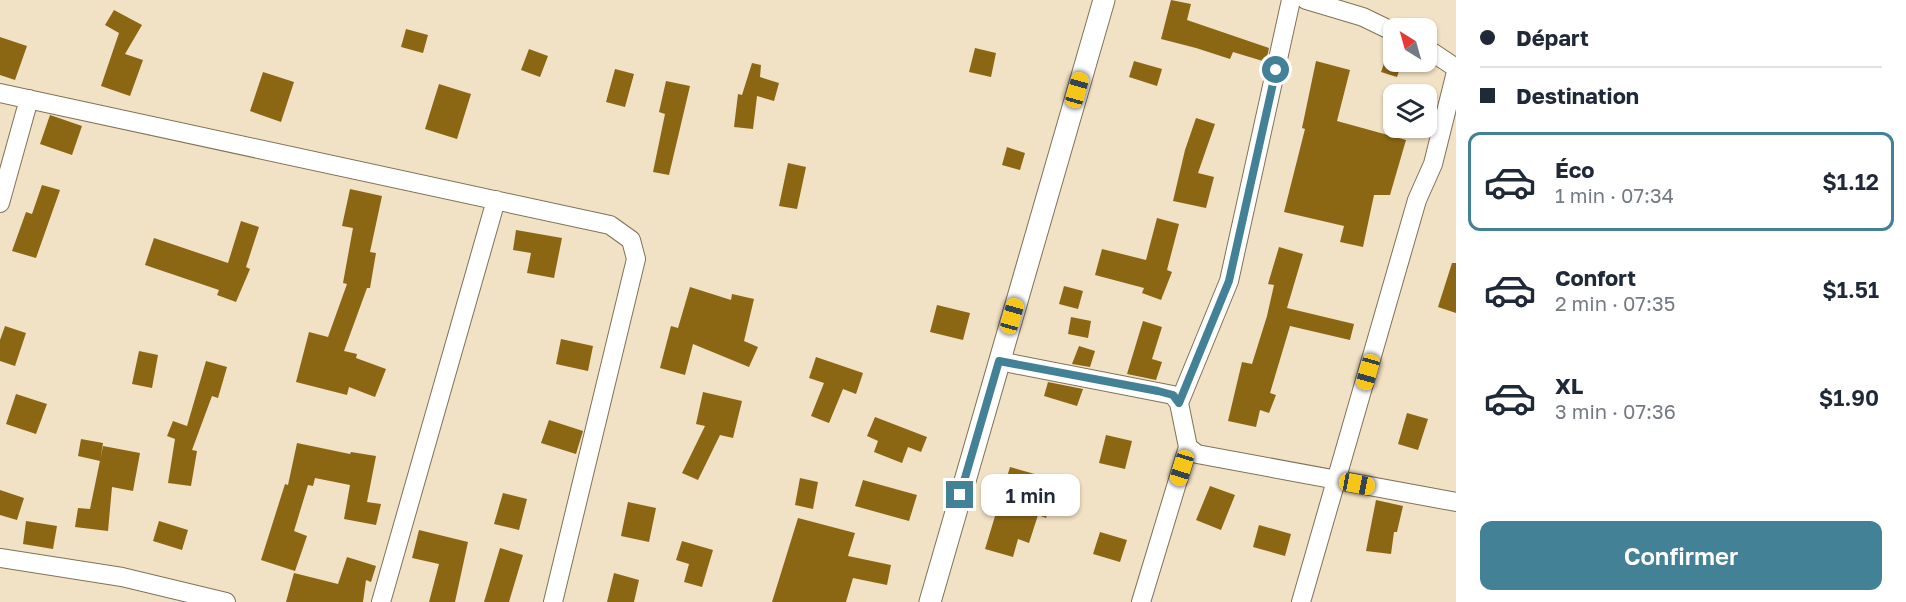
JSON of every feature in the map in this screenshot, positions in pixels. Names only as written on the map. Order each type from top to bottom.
[{"type":"street","points":[[930,602],[1104,0]]},
{"type":"street","points":[[1179,403],[1229,281],[1292,0]]},
{"type":"street","points":[[1306,0],[1363,17],[1383,27]]},
{"type":"street","points":[[1301,602],[1417,200],[1433,164],[1456,70],[1437,56]]},
{"type":"street","points":[[0,93],[610,225],[631,240],[636,259],[554,602]]},
{"type":"street","points":[[0,203],[29,99]]},
{"type":"street","points":[[381,602],[496,200]]},
{"type":"street","points":[[999,361],[1158,391],[1173,395],[1179,403],[1188,447],[1141,602]]},
{"type":"street","points":[[1188,447],[1197,454],[1456,502]]},
{"type":"street","points":[[0,558],[123,577],[226,602]]},
{"type":"building","points":[[1171,0],[1191,4],[1187,20],[1269,48],[1266,62],[1233,52],[1230,59],[1161,39]]},
{"type":"building","points":[[114,10],[142,25],[125,54],[143,60],[130,96],[101,86],[119,33],[105,25]]},
{"type":"building","points":[[406,29],[428,35],[423,53],[401,47]]},
{"type":"building","points":[[0,37],[27,46],[15,80],[0,75]]},
{"type":"building","points":[[975,48],[996,53],[991,77],[969,72]]},
{"type":"building","points":[[529,49],[548,56],[540,77],[521,70]]},
{"type":"building","points":[[1134,61],[1162,69],[1157,86],[1129,77]]},
{"type":"building","points":[[1316,61],[1350,70],[1337,121],[1383,134],[1383,138],[1406,140],[1390,195],[1374,195],[1363,247],[1340,242],[1344,226],[1284,212],[1305,129],[1302,128]]},
{"type":"building","points":[[752,63],[761,65],[760,77],[779,83],[774,101],[757,96],[753,129],[734,127],[738,94],[742,95]]},
{"type":"building","points":[[1383,66],[1383,72],[1399,72],[1397,77],[1381,72]]},
{"type":"building","points":[[615,69],[634,74],[625,107],[606,102]]},
{"type":"building","points":[[263,72],[294,82],[281,122],[250,111]]},
{"type":"building","points":[[666,81],[690,86],[669,175],[653,172],[665,114],[659,112]]},
{"type":"building","points":[[439,84],[471,94],[457,139],[425,129]]},
{"type":"building","points":[[50,115],[82,126],[72,155],[40,144]]},
{"type":"building","points":[[1196,118],[1215,124],[1198,173],[1214,177],[1206,208],[1173,201],[1185,150]]},
{"type":"building","points":[[1007,147],[1025,153],[1020,170],[1002,165]]},
{"type":"building","points":[[788,163],[806,167],[797,209],[779,206]]},
{"type":"building","points":[[42,185],[60,190],[36,258],[12,251],[26,212],[32,214]]},
{"type":"building","points":[[350,189],[382,196],[370,252],[376,253],[370,288],[367,288],[344,351],[357,354],[356,358],[386,369],[375,397],[349,387],[347,395],[296,382],[309,332],[328,337],[347,284],[343,283],[353,228],[342,226]]},
{"type":"building","points":[[1157,218],[1179,224],[1167,270],[1172,272],[1161,300],[1142,293],[1144,288],[1095,275],[1102,249],[1146,260]]},
{"type":"building","points":[[241,221],[259,227],[246,267],[250,269],[236,302],[217,295],[219,290],[145,265],[154,238],[228,263]]},
{"type":"building","points":[[516,230],[562,238],[554,278],[527,273],[531,253],[513,250]]},
{"type":"building","points":[[1279,247],[1303,254],[1287,308],[1354,324],[1350,340],[1290,326],[1270,393],[1276,395],[1269,413],[1260,410],[1256,427],[1228,421],[1242,362],[1252,364],[1267,316],[1274,285],[1268,284]]},
{"type":"building","points":[[1452,263],[1456,263],[1456,313],[1438,307]]},
{"type":"building","points":[[1064,286],[1083,291],[1078,309],[1059,304]]},
{"type":"building","points":[[690,287],[731,300],[732,294],[754,299],[744,341],[758,347],[749,367],[693,344],[685,375],[660,368],[671,326],[678,328]]},
{"type":"building","points":[[937,305],[970,313],[963,340],[930,332]]},
{"type":"building","points":[[1071,317],[1091,321],[1088,338],[1068,334]]},
{"type":"building","points":[[1143,321],[1162,327],[1152,359],[1162,362],[1156,380],[1127,374]]},
{"type":"building","points":[[5,326],[26,333],[15,366],[0,361],[0,340]]},
{"type":"building","points":[[561,339],[593,346],[588,371],[556,364]]},
{"type":"building","points":[[1079,346],[1095,351],[1090,367],[1072,364]]},
{"type":"building","points":[[139,351],[158,355],[152,388],[132,384]]},
{"type":"building","points":[[816,357],[863,373],[856,394],[843,389],[829,423],[811,416],[824,383],[809,378]]},
{"type":"building","points":[[206,361],[227,367],[218,398],[212,396],[192,450],[197,451],[191,486],[168,483],[175,439],[167,436],[173,421],[187,426]]},
{"type":"building","points":[[1048,382],[1083,389],[1077,406],[1044,396]]},
{"type":"building","points":[[703,392],[742,401],[733,438],[720,435],[698,480],[682,473],[705,426],[696,424]]},
{"type":"building","points":[[16,394],[47,404],[36,434],[6,424]]},
{"type":"building","points":[[1407,413],[1428,419],[1418,450],[1398,444]]},
{"type":"building","points":[[875,417],[927,437],[921,452],[908,447],[902,463],[874,452],[878,441],[867,436]]},
{"type":"building","points":[[549,420],[583,431],[576,454],[541,443]]},
{"type":"building","points":[[1106,435],[1132,441],[1125,469],[1099,463]]},
{"type":"building","points":[[81,439],[103,443],[100,461],[78,456]]},
{"type":"building","points":[[297,443],[350,454],[351,452],[376,456],[367,502],[381,504],[376,525],[344,519],[350,485],[315,478],[313,486],[308,485],[294,531],[307,536],[295,571],[261,560],[285,484],[288,485]]},
{"type":"building","points":[[103,446],[140,453],[133,491],[112,487],[108,531],[75,527],[78,508],[90,509]]},
{"type":"building","points":[[1010,467],[1056,480],[1046,518],[1038,515],[1029,543],[1018,539],[1013,557],[985,549]]},
{"type":"building","points":[[800,478],[818,482],[813,509],[795,505]]},
{"type":"building","points":[[863,480],[917,495],[909,521],[855,506]]},
{"type":"building","points":[[1210,486],[1235,495],[1221,530],[1196,520]]},
{"type":"building","points":[[0,490],[24,498],[17,520],[0,515]]},
{"type":"building","points":[[503,493],[527,499],[519,530],[494,524]]},
{"type":"building","points":[[1376,500],[1403,506],[1397,532],[1394,532],[1391,554],[1366,551]]},
{"type":"building","points":[[628,502],[656,508],[649,542],[621,536]]},
{"type":"building","points":[[798,518],[855,533],[848,556],[891,565],[887,585],[853,578],[846,602],[772,602]]},
{"type":"building","points":[[26,521],[57,526],[53,549],[23,544]]},
{"type":"building","points":[[159,521],[188,530],[182,550],[153,541]]},
{"type":"building","points":[[1259,525],[1291,534],[1285,556],[1253,547]]},
{"type":"building","points":[[419,530],[468,542],[455,602],[429,602],[439,564],[412,558]]},
{"type":"building","points":[[1100,532],[1127,540],[1120,562],[1093,554]]},
{"type":"building","points":[[682,541],[713,550],[702,587],[684,582],[689,564],[676,560]]},
{"type":"building","points":[[500,548],[523,555],[509,602],[484,602]]},
{"type":"building","points":[[347,557],[376,566],[371,582],[366,580],[363,602],[286,602],[294,573],[338,584]]},
{"type":"building","points":[[614,573],[639,580],[634,602],[607,602]]},
{"type":"route","points":[[960,495],[999,361],[1158,391],[1173,395],[1179,403],[1229,281],[1276,70]]}]
